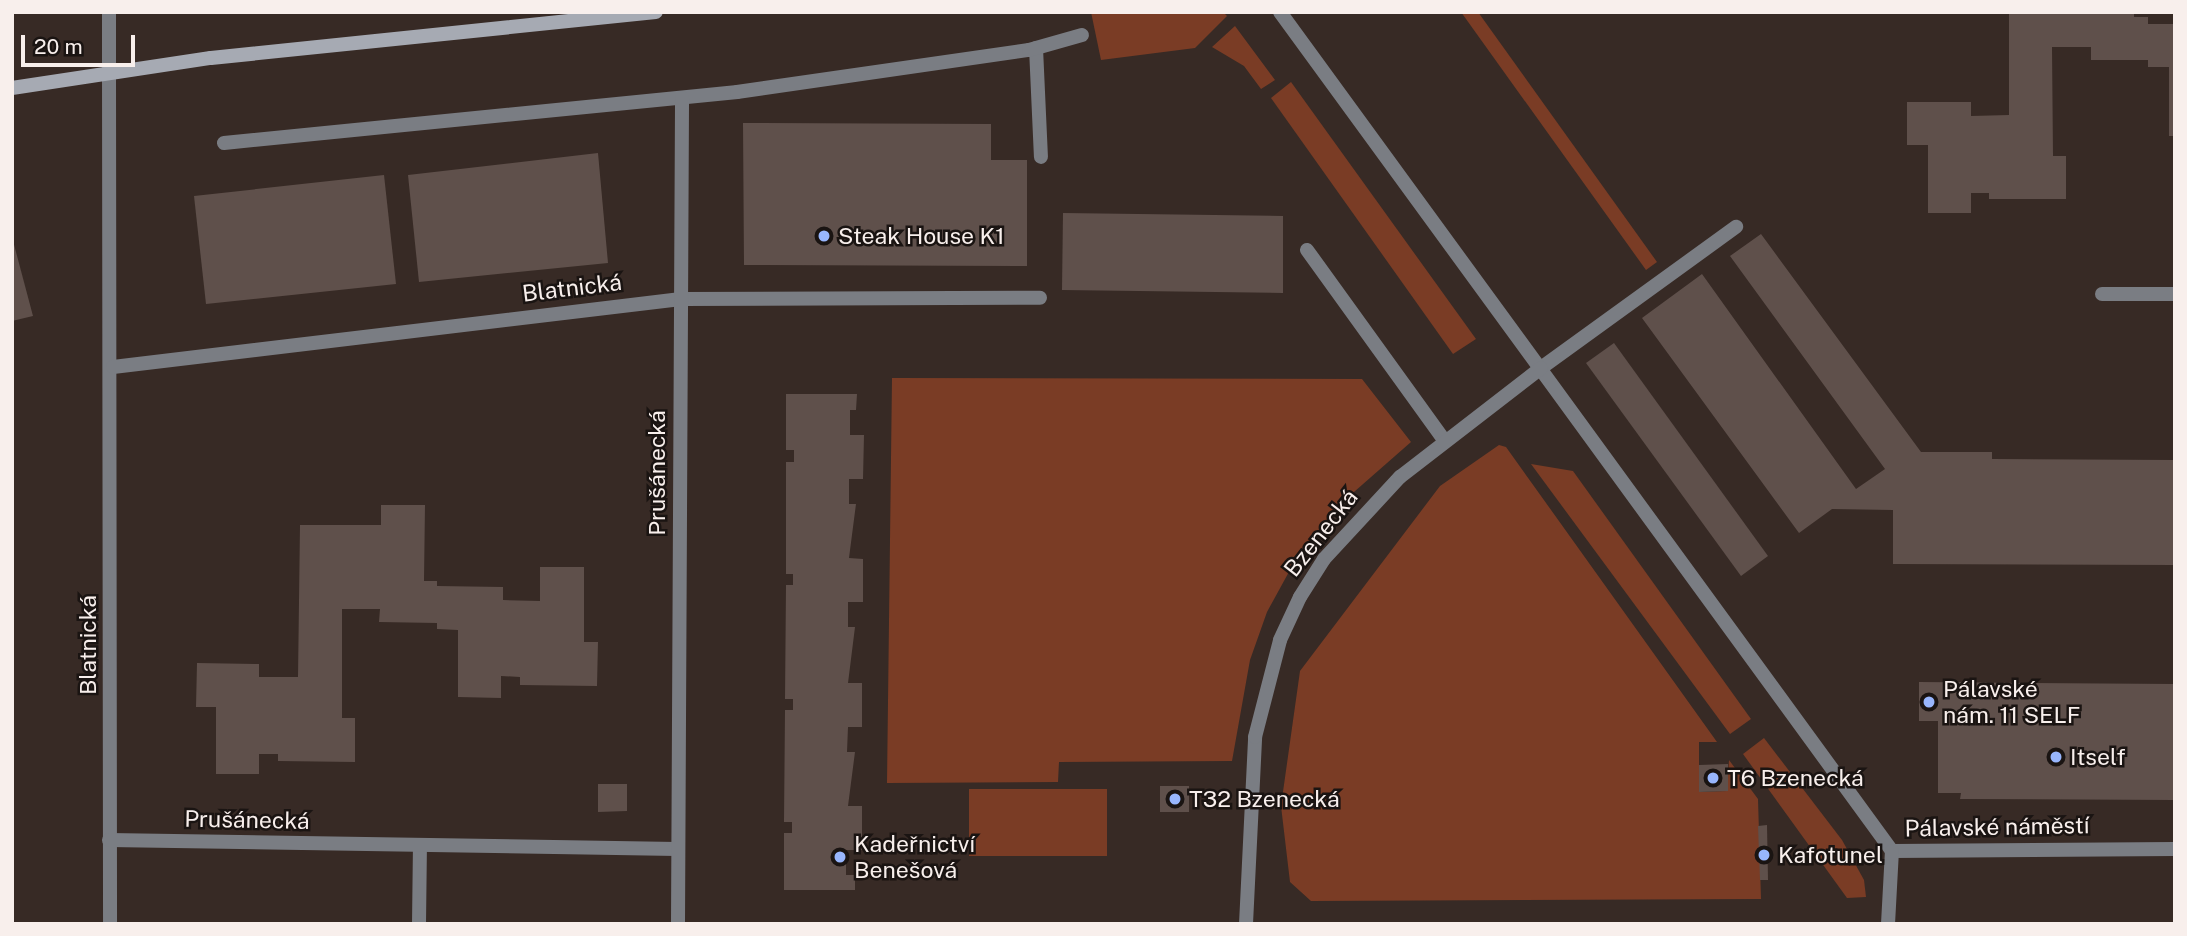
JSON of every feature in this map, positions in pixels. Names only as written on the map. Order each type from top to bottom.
[{"type":"main road","points":[[12,88],[109,70],[656,12]]},
{"type":"street","name":"Blatnická","points":[[109,12],[113,367],[110,924]]},
{"type":"street","points":[[1280,12],[1542,368],[1892,852]]},
{"type":"street","points":[[224,143],[682,98],[1036,48],[1083,35]]},
{"type":"street","points":[[1036,48],[1041,158]]},
{"type":"street","name":"Prušánecká","points":[[678,924],[682,98]]},
{"type":"street","name":"Bzenecká","points":[[1247,924],[1251,773],[1280,640],[1324,559],[1370,506],[1445,441],[1736,227]]},
{"type":"street","points":[[1307,250],[1445,441]]},
{"type":"street","points":[[2102,294],[2175,294]]},
{"type":"street","name":"Blatnická","points":[[113,367],[681,299],[1040,298]]},
{"type":"street","name":"Prušánecká","points":[[109,840],[677,849]]},
{"type":"street","points":[[419,924],[420,845]]},
{"type":"street","name":"Pálavské náměstí","points":[[1888,924],[1892,852],[2175,849]]},
{"type":"shaded area","points":[[1091,12],[1223,12],[1227,16],[1195,48],[1101,60]]},
{"type":"shaded area","points":[[1461,12],[1478,12],[1657,262],[1646,270]]},
{"type":"shaded area","points":[[1235,26],[1275,80],[1261,89],[1244,66],[1212,47]]},
{"type":"shaded area","points":[[1291,82],[1476,339],[1453,354],[1271,98]]},
{"type":"shaded area","points":[[892,378],[1362,379],[1411,442],[1338,506],[1290,570],[1267,612],[1250,660],[1232,761],[1059,762],[1058,782],[887,783]]},
{"type":"shaded area","points":[[1499,445],[1506,447],[1717,742],[1699,742],[1699,792],[1727,791],[1729,760],[1758,799],[1761,899],[1311,901],[1290,882],[1281,806],[1300,671],[1440,486]]},
{"type":"shaded area","points":[[1531,464],[1573,471],[1751,719],[1730,734]]},
{"type":"shaded area","points":[[1764,738],[1842,840],[1864,880],[1866,897],[1847,898],[1743,754]]},
{"type":"shaded area","points":[[969,789],[1107,789],[1107,856],[969,856]]},
{"type":"building","points":[[2009,12],[2134,12],[2134,17],[2148,17],[2148,24],[2175,24],[2175,136],[2169,136],[2169,67],[2148,67],[2148,60],[2091,60],[2091,47],[2052,47],[2053,156],[2066,156],[2066,199],[1989,199],[1989,193],[1971,193],[1971,213],[1928,213],[1928,145],[1907,145],[1907,102],[1971,102],[1971,116],[2009,115]]},
{"type":"building","points":[[743,123],[991,124],[991,160],[1027,160],[1027,266],[744,265]]},
{"type":"building","points":[[598,153],[608,263],[419,282],[408,175]]},
{"type":"building","points":[[384,175],[396,284],[206,304],[194,196]]},
{"type":"building","points":[[1063,213],[1283,216],[1283,293],[1062,290]]},
{"type":"building","points":[[1761,234],[1921,452],[1992,452],[1992,459],[2175,460],[2175,565],[1893,564],[1893,510],[1832,509],[1799,533],[1642,318],[1702,274],[1856,489],[1885,469],[1730,256]]},
{"type":"building","points":[[12,237],[33,316],[12,321]]},
{"type":"building","points":[[1614,343],[1768,556],[1741,576],[1586,363]]},
{"type":"building","points":[[786,394],[857,394],[856,410],[850,410],[850,435],[864,435],[863,479],[849,479],[849,504],[856,504],[849,558],[863,559],[863,602],[848,602],[848,627],[855,627],[848,683],[862,683],[862,727],[848,727],[847,752],[855,752],[848,806],[862,806],[862,850],[846,850],[846,875],[855,875],[855,890],[784,890],[784,833],[792,833],[792,822],[784,822],[785,710],[793,710],[793,699],[785,699],[786,585],[793,585],[793,574],[786,574],[786,462],[794,462],[794,450],[786,450]]},
{"type":"building","points":[[381,505],[425,505],[424,581],[437,581],[437,586],[503,587],[503,600],[540,601],[540,567],[584,567],[584,642],[598,642],[597,686],[520,685],[520,677],[501,676],[501,698],[458,697],[458,630],[437,629],[437,623],[379,622],[380,609],[342,609],[342,718],[355,718],[355,762],[278,761],[278,754],[259,754],[259,774],[216,774],[216,707],[196,707],[197,663],[259,664],[259,677],[298,677],[300,525],[381,525]]},
{"type":"building","name":"Itself","points":[[1919,682],[2175,684],[2175,800],[1960,799],[1961,793],[1938,793],[1938,721],[1919,721]]},
{"type":"building","name":"T6 Bzenecká","points":[[1728,764],[1728,791],[1699,792],[1699,765]]},
{"type":"building","points":[[598,784],[627,784],[627,811],[598,812]]},
{"type":"building","name":"T32 Bzenecká","points":[[1160,786],[1189,786],[1189,812],[1160,812]]},
{"type":"building","points":[[1767,825],[1768,880],[1760,880],[1758,826]]},
{"type":"place","name":"Steak House K1","points":[[824,236]]},
{"type":"place","name":"Pálavské nám. 11 SELF","points":[[1929,702]]},
{"type":"place","name":"Itself","points":[[2056,757]]},
{"type":"place","name":"T6 Bzenecká","points":[[1713,778]]},
{"type":"place","name":"T32 Bzenecká","points":[[1175,799]]},
{"type":"place","name":"Kafotunel","points":[[1764,855]]},
{"type":"place","name":"Kadeřnictví Benešová","points":[[840,857]]}]
